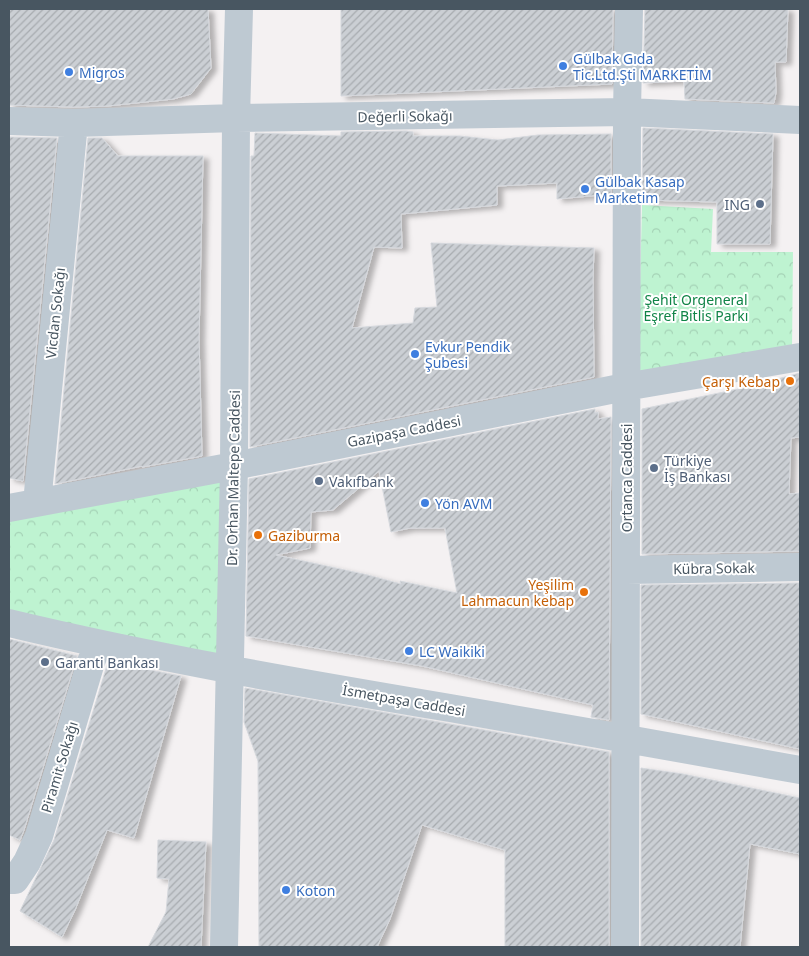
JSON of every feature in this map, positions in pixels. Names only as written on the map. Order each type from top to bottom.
[{"type":"street","name":"Dr. Orhan Maltepe Caddesi","points":[[224,947],[234,466],[236,118],[239,9]]},
{"type":"street","name":"Ortanca Caddesi","points":[[625,947],[627,570],[626,112],[629,9]]},
{"type":"street","name":"Değerli Sokağı","points":[[9,121],[74,123],[236,118],[626,112],[800,120]]},
{"type":"street","name":"Vicdan Sokağı","points":[[37,503],[74,123]]},
{"type":"street","name":"Gazipaşa Caddesi","points":[[9,508],[234,466],[626,387],[800,357]]},
{"type":"street","name":"Kübra Sokak","points":[[627,570],[800,567]]},
{"type":"street","name":"İsmetpaşa Caddesi","points":[[9,623],[98,644],[229,670],[800,770]]},
{"type":"street","name":"Piramit Sokağı","points":[[9,880],[15,880],[27,862],[39,836],[98,644]]},
{"type":"green space","name":"Şehit Orgeneral Eşref Bitlis Parkı","points":[[642,205],[713,209],[711,252],[793,252],[792,350],[638,373]]},
{"type":"green space","points":[[225,461],[221,658],[9,610],[9,509]]},
{"type":"building","points":[[9,9],[208,9],[211,68],[191,94],[173,99],[107,106],[9,105]]},
{"type":"building","points":[[341,9],[613,9],[612,84],[341,96]]},
{"type":"building","points":[[645,9],[788,9],[786,62],[775,62],[776,92],[774,103],[685,99],[684,81],[643,83]]},
{"type":"building","points":[[643,128],[773,134],[770,244],[717,244],[717,202],[645,200],[645,191],[642,191]]},
{"type":"building","points":[[341,132],[413,132],[413,136],[460,136],[498,140],[538,135],[611,134],[611,194],[557,199],[557,183],[497,186],[497,205],[401,214],[402,248],[374,247],[352,328],[413,323],[415,308],[437,307],[431,243],[594,248],[594,377],[250,447],[251,156],[254,156],[255,133],[341,136]]},
{"type":"building","points":[[9,137],[57,138],[23,481],[9,478]]},
{"type":"building","points":[[88,138],[102,138],[118,156],[203,156],[199,339],[202,456],[55,484]]},
{"type":"building","points":[[800,373],[800,437],[791,438],[789,494],[800,493],[800,551],[642,554],[642,409],[743,388]]},
{"type":"building","points":[[595,409],[595,413],[598,412],[598,419],[611,417],[609,720],[591,717],[593,705],[422,666],[246,636],[249,479]],"holes":[[[379,471],[391,532],[410,528],[445,528],[457,593],[400,581],[401,584],[276,555],[310,548],[311,512],[333,510]]]},
{"type":"building","points":[[800,583],[800,749],[641,714],[641,585]]},
{"type":"building","points":[[9,639],[77,656],[20,840],[9,835]]},
{"type":"building","points":[[108,662],[181,676],[134,838],[107,830],[75,910],[62,937],[20,911],[54,840]]},
{"type":"building","points":[[245,688],[609,752],[609,947],[505,947],[505,850],[422,825],[390,919],[377,947],[259,947],[258,761],[244,722]]},
{"type":"building","points":[[641,768],[683,774],[800,798],[800,854],[750,844],[740,947],[641,947]]},
{"type":"building","points":[[158,840],[206,842],[201,947],[148,947],[166,912],[169,879],[157,878]]},
{"type":"place","name":"Gülbak Gıda Tic.Ltd.Şti MARKETİM","points":[[563,66]]},
{"type":"place","name":"Migros","points":[[69,72]]},
{"type":"place","name":"Gülbak Kasap Marketim","points":[[585,189]]},
{"type":"place","name":"ING","points":[[760,204]]},
{"type":"place","name":"Evkur Pendik Şubesi","points":[[415,354]]},
{"type":"place","name":"Çarşı Kebap","points":[[790,381]]},
{"type":"place","name":"Türkiye İş Bankası","points":[[654,468]]},
{"type":"place","name":"Vakıfbank","points":[[319,481]]},
{"type":"place","name":"Yön AVM","points":[[425,503]]},
{"type":"place","name":"Gaziburma","points":[[258,535]]},
{"type":"place","name":"Yeşilim Lahmacun kebap","points":[[584,592]]},
{"type":"place","name":"LC Waikiki","points":[[409,651]]},
{"type":"place","name":"Garanti Bankası","points":[[45,662]]},
{"type":"place","name":"Koton","points":[[286,890]]}]
